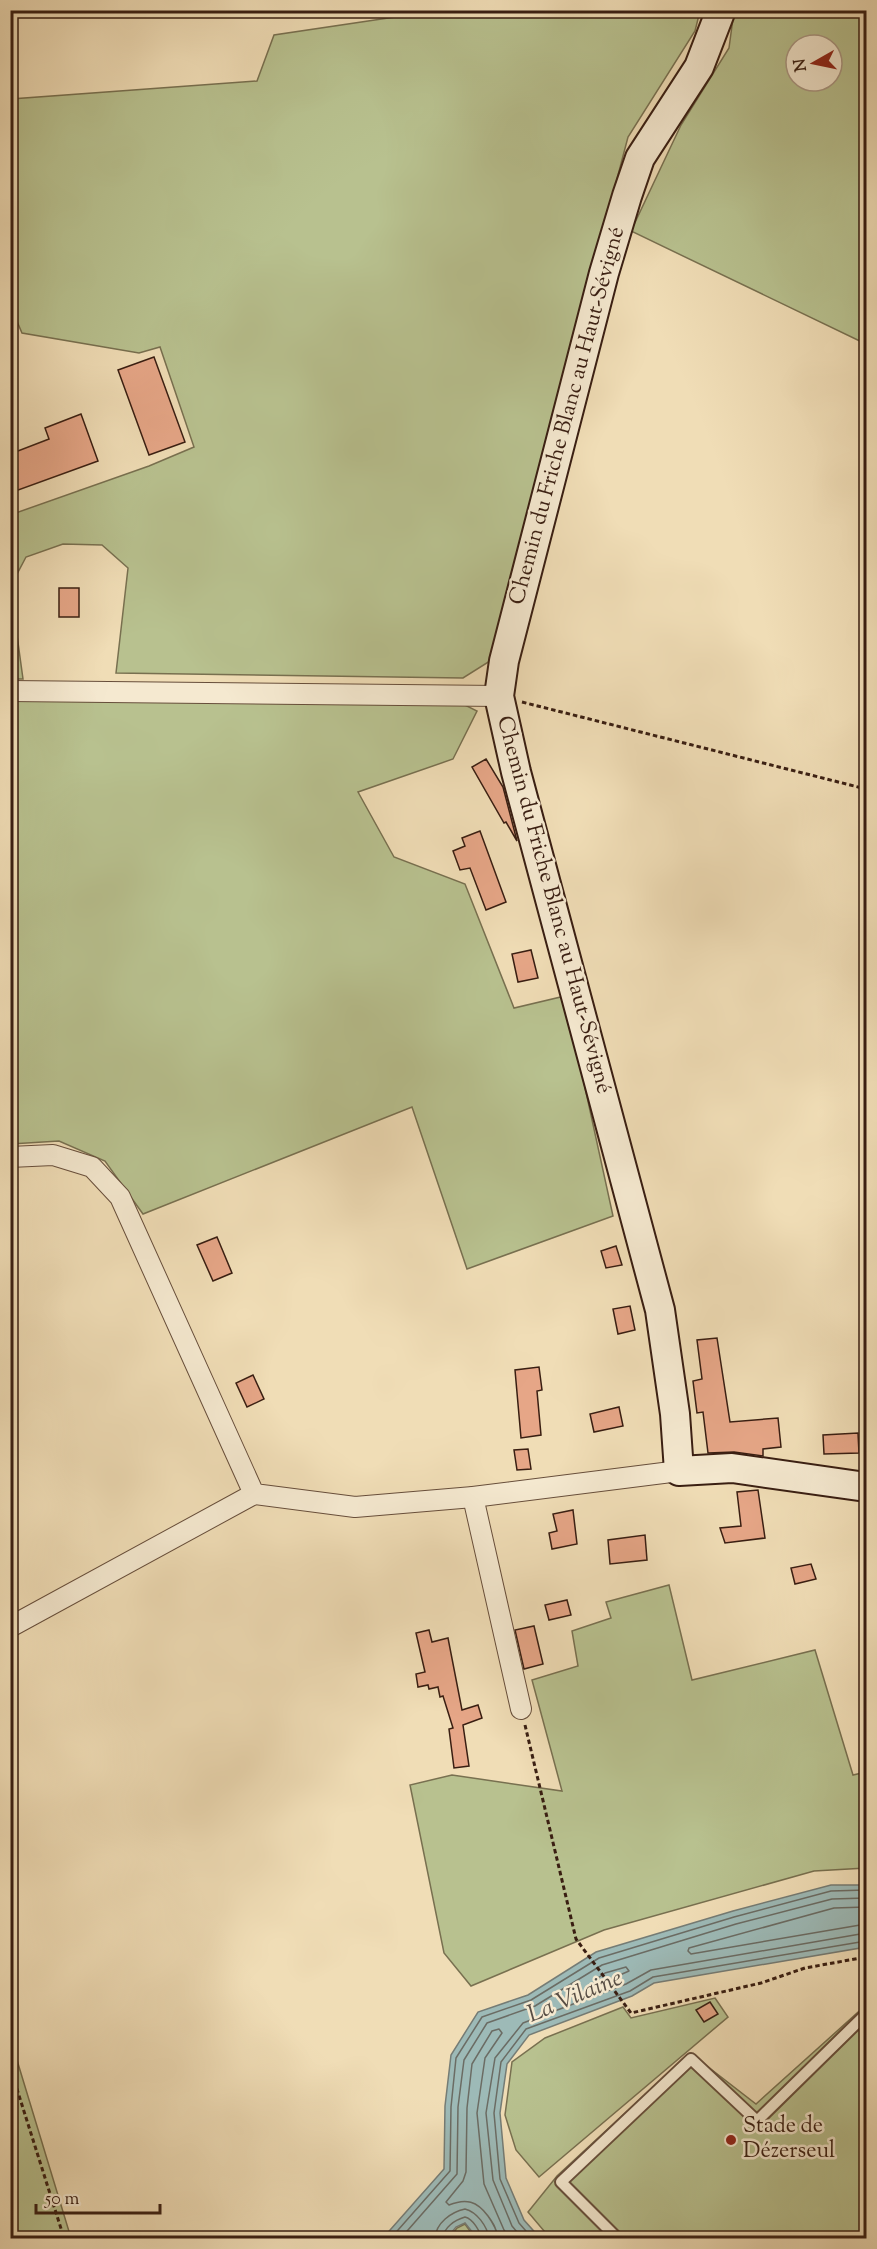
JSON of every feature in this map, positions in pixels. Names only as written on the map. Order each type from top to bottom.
[{"type":"street","name":"Chemin du Friche Blanc au Haut-Sévigné","points":[[679,1471],[675,1414],[660,1310],[513,760],[499,696],[504,661],[604,273],[627,196],[640,158],[699,67],[721,10]]},
{"type":"street","points":[[10,691],[499,696]]},
{"type":"street","points":[[10,1157],[53,1155],[92,1167],[120,1197],[254,1494]]},
{"type":"street","points":[[10,1627],[254,1494],[355,1507],[473,1497],[679,1471],[732,1468],[867,1487]]},
{"type":"street","points":[[473,1497],[521,1709]]},
{"type":"lane","points":[[617,2238],[561,2182],[691,2060],[757,2121],[867,2014]]},
{"type":"path","points":[[499,696],[867,789]]},
{"type":"path","points":[[521,1709],[576,1939],[631,2013],[761,1983],[805,1968],[867,1957]]},
{"type":"path","points":[[10,2067],[64,2238]]},
{"type":"green space","points":[[422,11],[700,11],[695,31],[628,137],[490,661],[463,678],[116,673],[128,568],[102,545],[63,544],[26,557],[15,578],[16,628],[23,679],[11,679],[10,515],[149,466],[194,447],[160,347],[139,353],[22,333],[10,305],[11,99],[257,81],[274,35]]},
{"type":"green space","points":[[734,11],[866,11],[866,344],[631,231],[681,125],[729,48]]},
{"type":"green space","points":[[11,700],[459,702],[477,711],[453,759],[358,792],[394,857],[465,884],[514,1008],[565,996],[613,1216],[467,1269],[412,1107],[143,1214],[105,1161],[59,1141],[11,1144]]},
{"type":"green space","points":[[669,1585],[692,1680],[815,1650],[853,1775],[866,1772],[866,1868],[814,1871],[604,1930],[471,1986],[444,1953],[410,1785],[452,1775],[562,1791],[532,1680],[578,1666],[572,1631],[611,1618],[606,1602]]},
{"type":"green space","points":[[715,1998],[728,2017],[539,2177],[516,2150],[505,2115],[512,2062],[545,2038],[623,2007],[631,2018]]},
{"type":"green space","name":"Stade de Dézerseul","points":[[866,2005],[866,2238],[550,2238],[528,2212],[557,2176],[690,2053],[756,2104]]},
{"type":"green space","points":[[13,2047],[71,2238],[11,2238],[10,2048]]},
{"type":"green space","points":[[465,2224],[475,2238],[449,2238],[457,2228]]},
{"type":"water","name":"La Vilaine","points":[[831,1885],[866,1885],[866,1947],[654,1983],[632,1996],[529,2035],[507,2064],[500,2113],[506,2178],[524,2220],[540,2238],[477,2238],[465,2223],[456,2227],[447,2238],[383,2238],[444,2169],[445,2106],[451,2055],[478,2012],[528,1995],[596,1952],[733,1911]]},
{"type":"building","points":[[154,357],[185,442],[149,455],[118,370]]},
{"type":"building","points":[[81,414],[98,461],[10,493],[10,454],[49,439],[45,428]]},
{"type":"building","points":[[59,588],[79,588],[79,617],[59,617]]},
{"type":"building","points":[[486,759],[503,787],[517,841],[472,767]]},
{"type":"building","points":[[480,831],[506,902],[486,910],[470,868],[460,870],[453,851],[465,846],[462,838]]},
{"type":"building","points":[[531,950],[538,978],[518,982],[512,954]]},
{"type":"building","points":[[217,1237],[232,1273],[213,1281],[197,1245]]},
{"type":"building","points":[[616,1246],[622,1265],[606,1268],[601,1251]]},
{"type":"building","points":[[630,1306],[635,1330],[618,1334],[613,1309]]},
{"type":"building","points":[[717,1338],[730,1422],[778,1418],[781,1447],[763,1449],[763,1456],[734,1452],[708,1453],[703,1412],[697,1413],[693,1381],[702,1379],[697,1340]]},
{"type":"building","points":[[539,1367],[542,1390],[537,1391],[541,1435],[521,1438],[515,1370]]},
{"type":"building","points":[[253,1375],[264,1399],[247,1407],[236,1383]]},
{"type":"building","points":[[619,1407],[623,1426],[594,1432],[590,1414]]},
{"type":"building","points":[[858,1433],[859,1453],[824,1454],[823,1435]]},
{"type":"building","points":[[528,1449],[531,1469],[517,1470],[514,1450]]},
{"type":"building","points":[[758,1490],[765,1538],[725,1543],[720,1528],[741,1526],[737,1492]]},
{"type":"building","points":[[573,1510],[577,1544],[552,1549],[549,1533],[557,1531],[553,1514]]},
{"type":"building","points":[[645,1535],[647,1560],[610,1564],[608,1540]]},
{"type":"building","points":[[811,1564],[816,1579],[795,1584],[791,1568]]},
{"type":"building","points":[[567,1600],[571,1615],[549,1620],[545,1605]]},
{"type":"building","points":[[534,1626],[543,1664],[524,1669],[515,1630]]},
{"type":"building","points":[[429,1630],[432,1642],[448,1638],[462,1710],[478,1705],[482,1718],[463,1725],[469,1766],[454,1768],[449,1729],[453,1728],[438,1687],[429,1689],[428,1685],[418,1687],[416,1674],[425,1672],[416,1633]]},
{"type":"building","points":[[710,2002],[718,2014],[704,2022],[696,2010]]},
{"type":"place","name":"Stade de Dézerseul","points":[[731,2140]]}]
